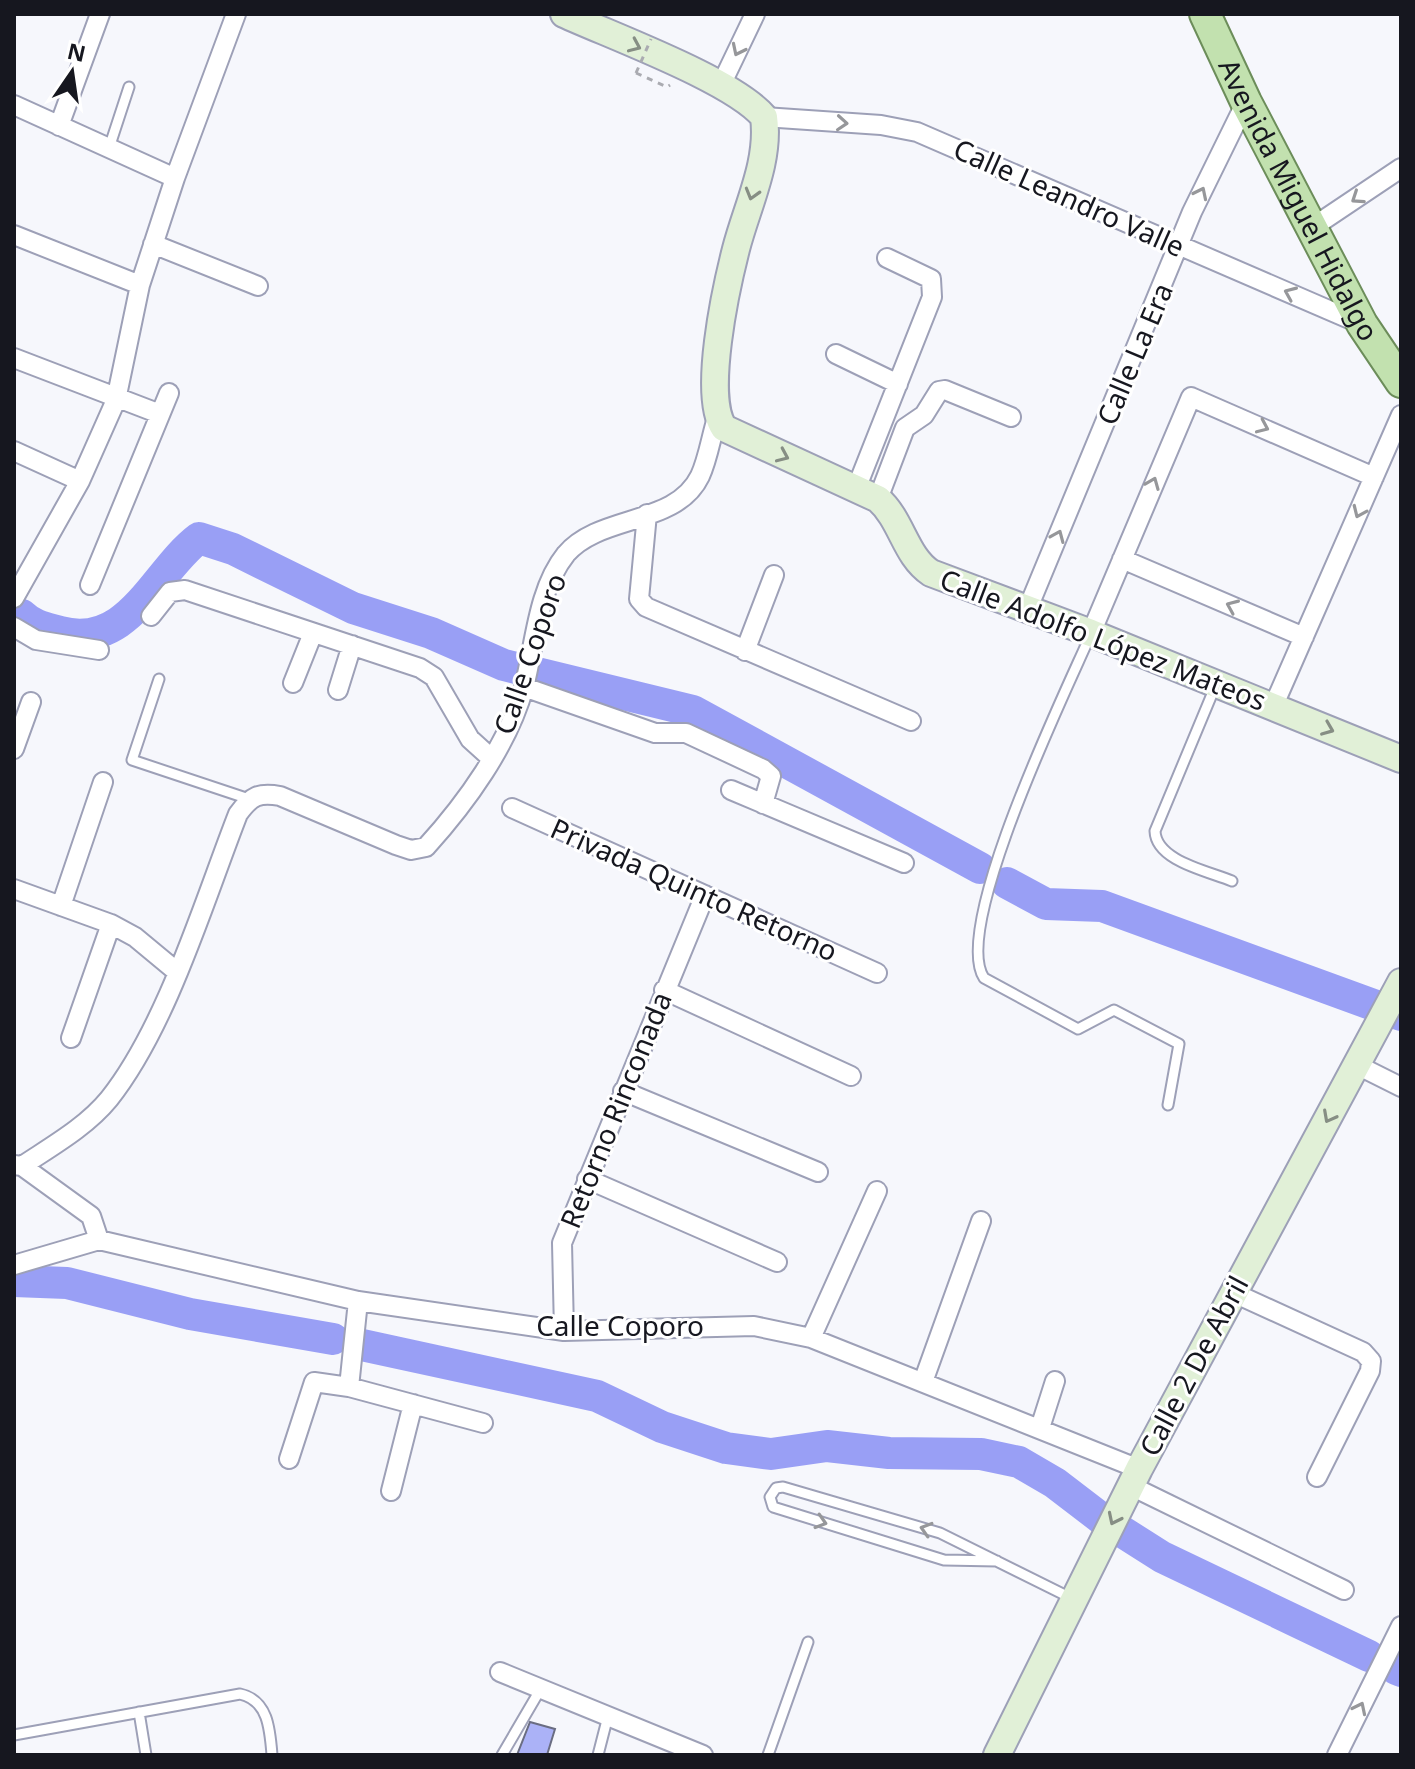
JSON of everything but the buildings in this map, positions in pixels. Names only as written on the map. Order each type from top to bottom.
[{"type":"main road","points":[[564,14],[720,87],[757,108],[764,117],[762,163],[736,250],[713,384],[717,418]]},
{"type":"main road","name":"Avenida Miguel Hidalgo","points":[[1205,14],[1246,102],[1362,324],[1401,382]]},
{"type":"main road","name":"Calle Adolfo López Mateos","points":[[717,418],[724,428],[737,436],[867,494],[896,520],[920,566],[1401,759]]},
{"type":"main road","name":"Calle 2 De Abril","points":[[997,1755],[1135,1477],[1398,988]]},
{"type":"street","points":[[59,126],[100,14]]},
{"type":"street","points":[[14,598],[22,564],[80,481],[116,400],[140,285],[175,178],[236,14]]},
{"type":"street","points":[[720,87],[755,14]]},
{"type":"street","name":"Calle La Era","points":[[1028,608],[1192,212],[1246,102]]},
{"type":"street","points":[[14,105],[175,178]]},
{"type":"street","name":"Calle Leandro Valle","points":[[764,117],[881,125],[917,132],[1362,324]]},
{"type":"street","points":[[1313,227],[1401,168]]},
{"type":"street","points":[[14,235],[140,285]]},
{"type":"street","points":[[153,244],[258,286]]},
{"type":"street","points":[[867,494],[898,384],[932,297],[931,279],[887,258]]},
{"type":"street","points":[[836,354],[898,384]]},
{"type":"street","points":[[14,358],[116,400],[160,414]]},
{"type":"street","points":[[867,494],[905,428],[924,415],[939,391],[945,390],[1011,417]]},
{"type":"street","points":[[90,585],[169,393]]},
{"type":"street","points":[[1091,633],[1191,397],[1374,477]]},
{"type":"street","points":[[1273,707],[1401,415]]},
{"type":"street","name":"Calle Coporo","points":[[249,799],[262,793],[280,796],[411,850],[426,847],[492,759],[524,687],[529,654],[551,580],[566,554],[590,533],[680,500],[699,478],[717,418]]},
{"type":"street","points":[[14,451],[80,481]]},
{"type":"street","points":[[647,514],[639,599],[646,607],[911,721]]},
{"type":"street","points":[[1122,559],[1304,637]]},
{"type":"street","points":[[745,651],[774,575]]},
{"type":"street","points":[[151,616],[164,597],[177,589],[420,668],[434,677],[470,739],[492,759]]},
{"type":"street","points":[[14,627],[36,640],[99,650]]},
{"type":"street","points":[[293,683],[313,633]]},
{"type":"street","points":[[338,690],[352,645]]},
{"type":"street","points":[[524,687],[655,733],[686,733],[771,776],[763,804]]},
{"type":"street","points":[[14,749],[31,702]]},
{"type":"street","points":[[61,906],[103,782]]},
{"type":"street","points":[[731,790],[904,863]]},
{"type":"street","points":[[14,1265],[99,1240],[91,1216],[18,1165],[79,1128],[108,1100],[133,1065],[176,971],[238,814],[249,799]]},
{"type":"street","name":"Privada Quinto Retorno","points":[[512,808],[877,973]]},
{"type":"street","points":[[14,889],[111,924],[135,937],[176,971]]},
{"type":"street","name":"Retorno Rinconada","points":[[564,1331],[560,1253],[587,1179],[705,895]]},
{"type":"street","points":[[71,1038],[111,924]]},
{"type":"street","points":[[664,990],[851,1076]]},
{"type":"street","points":[[1357,1065],[1401,1087]]},
{"type":"street","points":[[623,1091],[818,1172]]},
{"type":"street","points":[[587,1179],[777,1262]]},
{"type":"street","points":[[811,1338],[877,1191]]},
{"type":"street","points":[[923,1382],[981,1221]]},
{"type":"street","name":"Calle Coporo","points":[[99,1240],[358,1301],[564,1331],[754,1326],[811,1338],[1040,1428],[1344,1590]]},
{"type":"street","points":[[1234,1293],[1363,1352],[1371,1361],[1370,1371],[1317,1477]]},
{"type":"street","points":[[349,1387],[358,1301]]},
{"type":"street","points":[[1040,1428],[1055,1381]]},
{"type":"street","points":[[289,1459],[314,1382],[349,1387],[483,1423]]},
{"type":"street","points":[[391,1491],[413,1404]]},
{"type":"street","points":[[1337,1755],[1401,1626]]},
{"type":"street","points":[[500,1672],[703,1755]]},
{"type":"lane","points":[[109,148],[129,87]]},
{"type":"lane","points":[[1091,633],[1000,846],[977,952],[980,971],[984,978],[1078,1029],[1114,1010],[1179,1044],[1168,1105]]},
{"type":"lane","points":[[159,679],[132,760],[249,799]]},
{"type":"lane","points":[[1217,684],[1155,831],[1155,841],[1165,852],[1232,881]]},
{"type":"lane","points":[[997,1561],[944,1560],[773,1507],[770,1497],[776,1488],[783,1487],[940,1533],[997,1561],[1074,1600]]},
{"type":"lane","points":[[768,1755],[808,1642]]},
{"type":"lane","points":[[502,1755],[540,1690]]},
{"type":"lane","points":[[14,1735],[240,1694],[254,1697],[263,1706],[272,1755]]},
{"type":"lane","points":[[139,1712],[146,1755]]},
{"type":"lane","points":[[598,1755],[608,1716]]},
{"type":"path","points":[[651,39],[636,73],[667,87]]},
{"type":"waterway","points":[[22,615],[35,624],[60,632],[84,635],[105,630],[139,604],[183,552],[199,538],[233,549],[353,608],[431,633],[504,665],[693,711],[980,868]]},
{"type":"waterway","points":[[1007,883],[1046,904],[1102,906],[1401,1015]]},
{"type":"waterway","points":[[14,1281],[67,1283],[190,1314],[333,1339]]},
{"type":"waterway","points":[[362,1345],[597,1396],[662,1427],[726,1448],[771,1454],[827,1446],[889,1453],[981,1454],[1019,1462],[1055,1483],[1102,1519]]},
{"type":"waterway","points":[[1121,1531],[1162,1557],[1369,1656]]},
{"type":"waterway","points":[[1396,1669],[1401,1671]]}]
